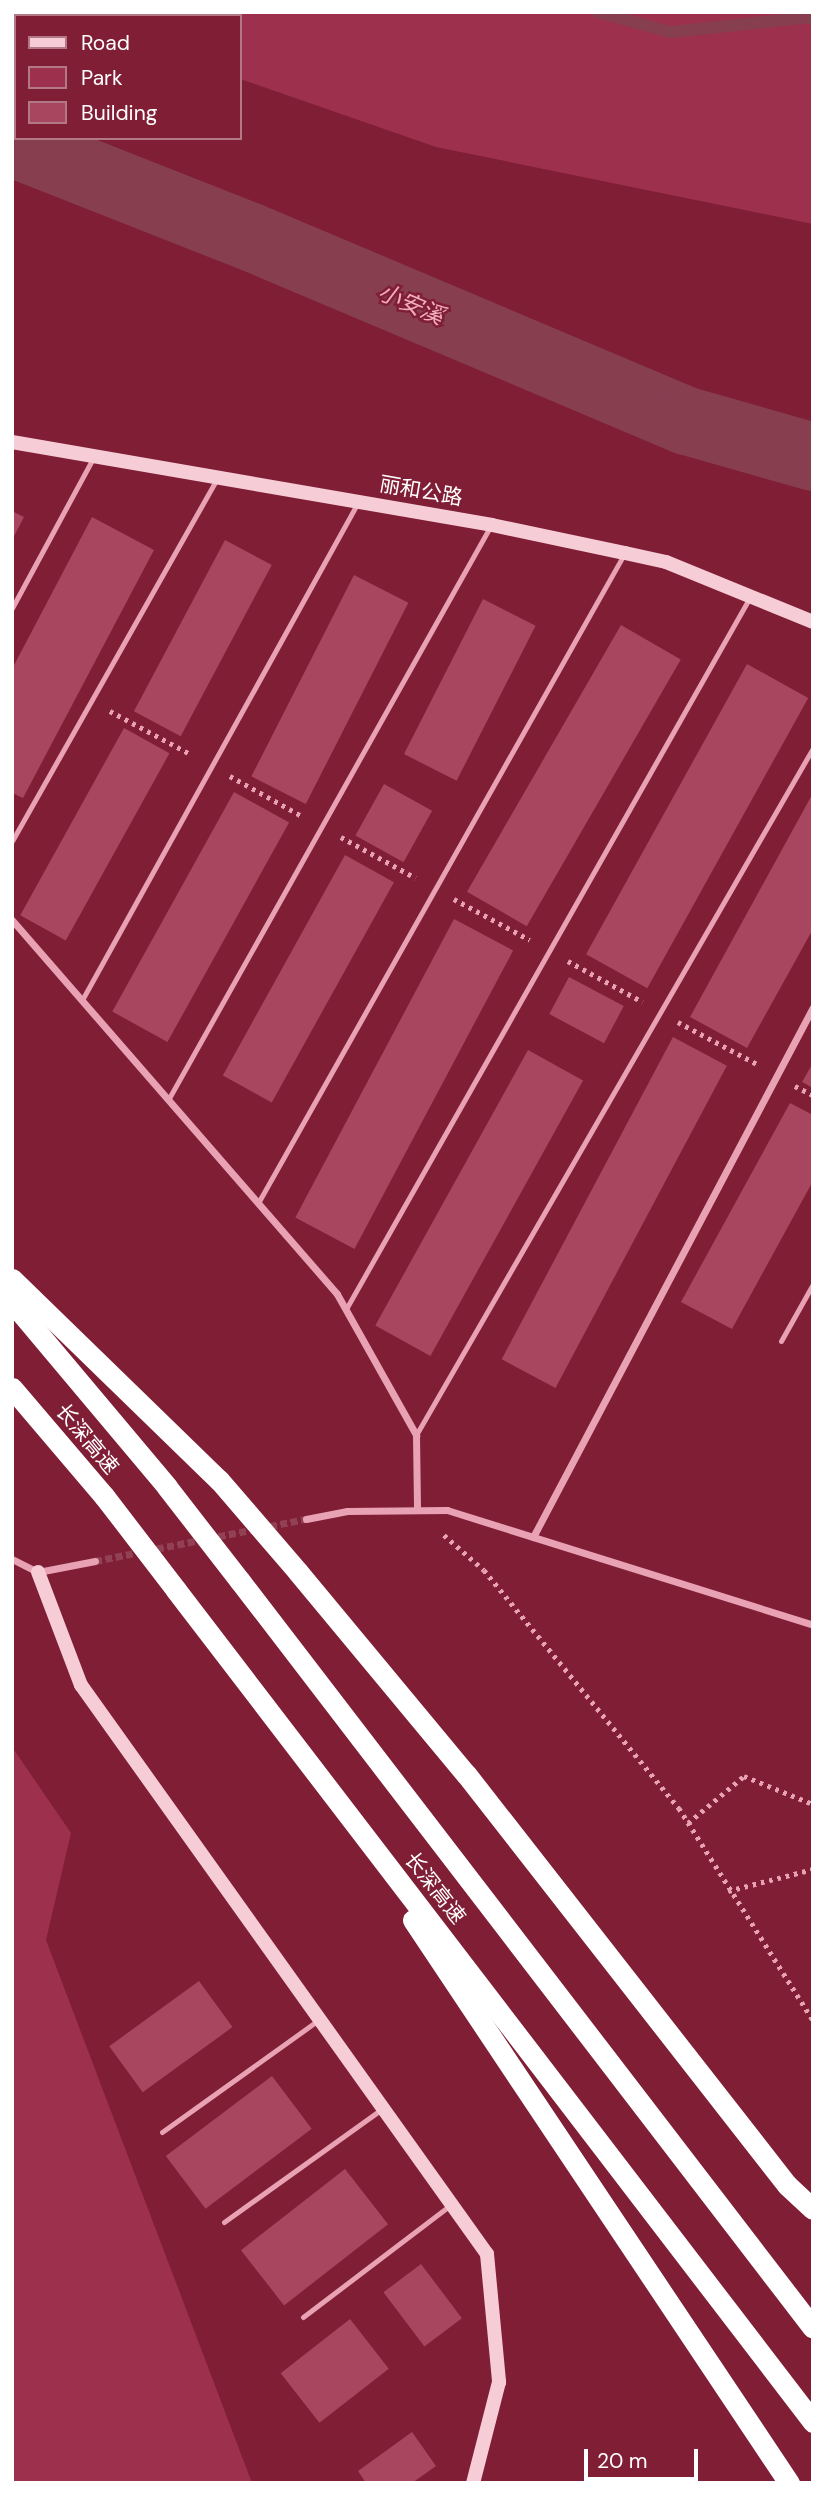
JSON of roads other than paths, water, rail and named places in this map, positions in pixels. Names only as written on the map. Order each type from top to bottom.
[{"type":"highway","points":[[12,1279],[219,1480],[466,1774],[787,2185],[813,2209]]},
{"type":"highway","name":"长深高速","points":[[12,1302],[167,1487],[813,2328]]},
{"type":"highway","name":"长深高速","points":[[12,1388],[104,1496],[813,2422]]},
{"type":"highway","points":[[295,1746],[789,2483]]},
{"type":"street","name":"丽和公路","points":[[12,442],[492,525],[666,562],[813,622]]},
{"type":"street","points":[[12,920],[346,1308],[416,1435],[417,1510]]},
{"type":"street","points":[[533,1537],[813,1007]]},
{"type":"street","points":[[306,1519],[347,1511],[447,1510],[813,1625]]},
{"type":"street","points":[[12,1559],[38,1572],[95,1561]]},
{"type":"street","points":[[38,1572],[81,1685],[487,2254],[499,2382],[473,2483]]},
{"type":"lane","points":[[12,608],[94,456]]},
{"type":"lane","points":[[12,841],[218,477]]},
{"type":"lane","points":[[82,1000],[358,502]]},
{"type":"lane","points":[[168,1100],[492,525]]},
{"type":"lane","points":[[258,1203],[625,553]]},
{"type":"lane","points":[[346,1308],[750,597]]},
{"type":"lane","points":[[416,1435],[813,748]]},
{"type":"lane","points":[[781,1340],[813,1284]]},
{"type":"lane","points":[[162,2132],[319,2019]]},
{"type":"lane","points":[[224,2222],[383,2108]]},
{"type":"lane","points":[[303,2317],[452,2204]]},
{"type":"waterway","points":[[598,12],[670,32],[813,17]]},
{"type":"waterway","name":"小安溪","points":[[12,143],[251,237],[687,421],[813,457]]},
{"type":"tunnel","points":[[95,1561],[306,1519]]}]
